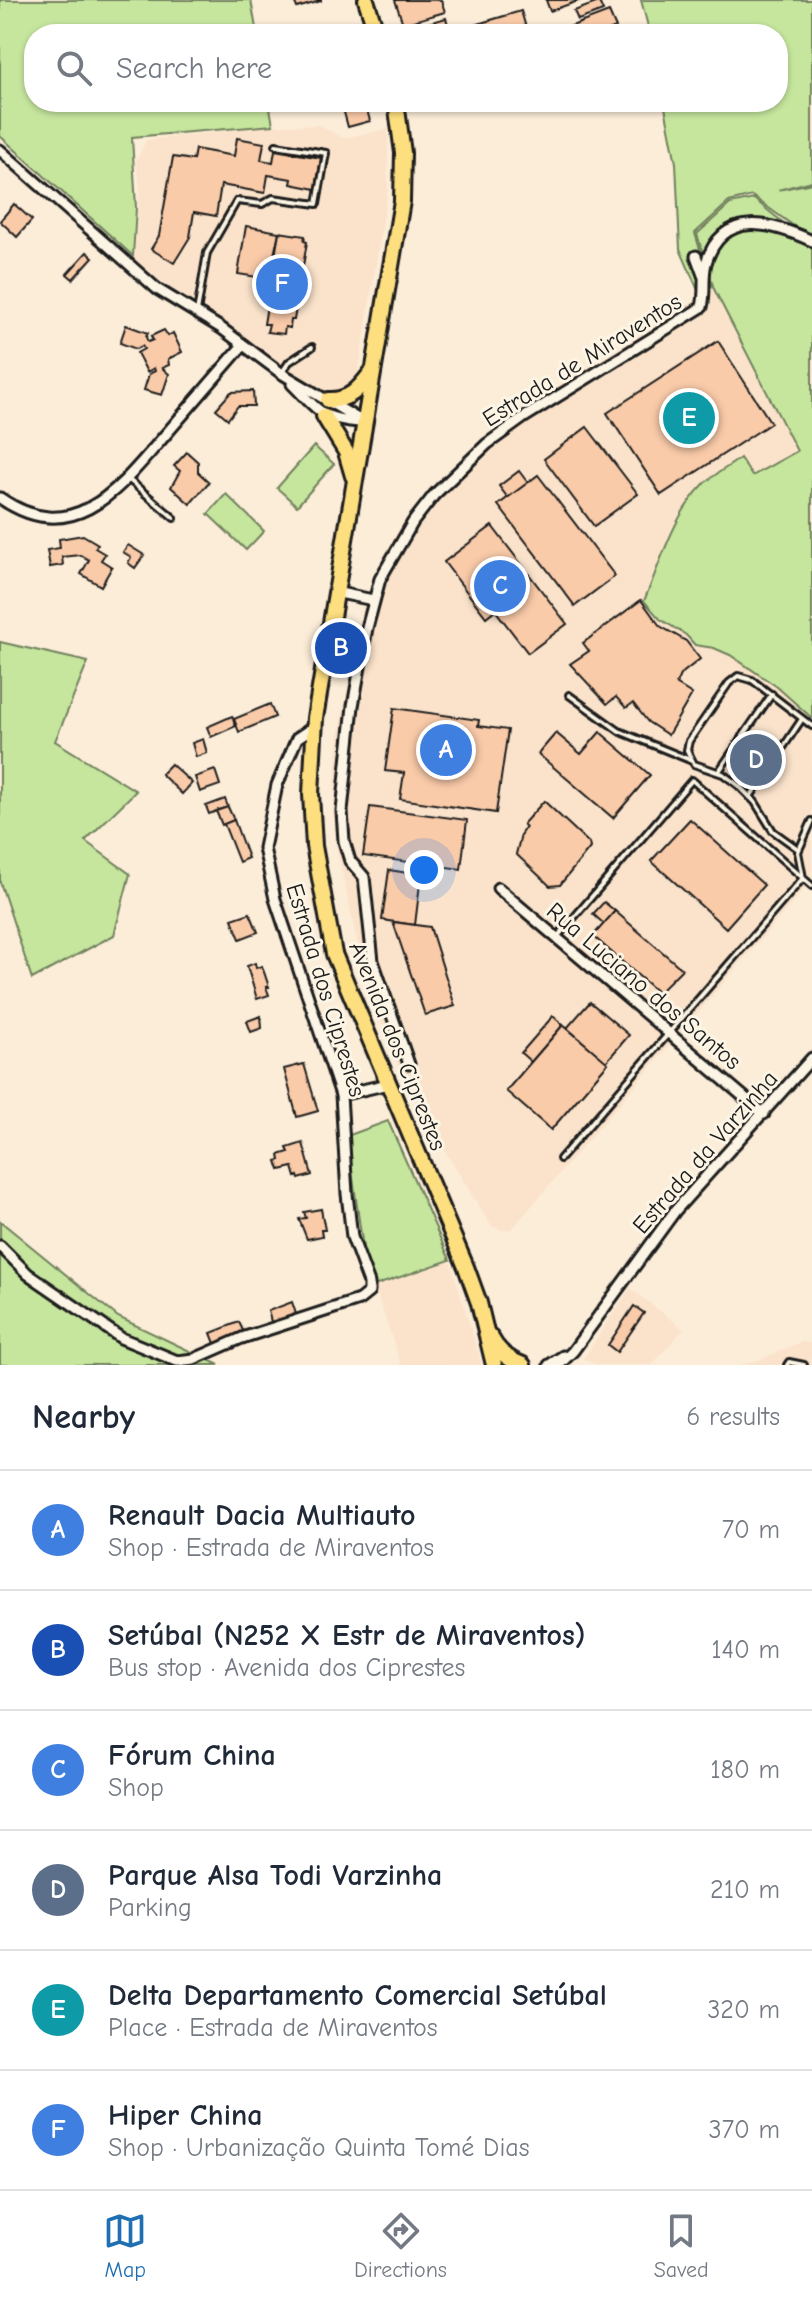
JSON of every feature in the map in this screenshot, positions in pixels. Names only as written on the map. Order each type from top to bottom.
[{"type":"main road","points":[[366,0],[374,24]]},
{"type":"main road","name":"Avenida dos Ciprestes","points":[[397,112],[403,153],[402,201],[315,726],[311,794],[314,846],[334,954],[466,1267],[494,1365]]},
{"type":"main road","points":[[328,400],[352,395],[372,373]]},
{"type":"main road","points":[[324,416],[346,452],[354,480]]},
{"type":"main road","points":[[485,1326],[497,1349],[510,1360],[523,1365]]},
{"type":"street","points":[[0,150],[145,279],[197,312],[281,373],[363,422]]},
{"type":"street","points":[[704,279],[705,266],[719,238],[742,226],[769,225],[812,241]]},
{"type":"street","points":[[696,256],[704,279]]},
{"type":"street","name":"Estrada de Miraventos","points":[[409,1064],[373,961],[364,877],[350,861],[344,841],[342,811],[358,673],[373,600],[386,565],[434,495],[487,444],[523,418],[702,307],[706,291],[704,279]]},
{"type":"street","points":[[0,498],[28,513],[67,515],[101,503],[128,479],[243,345]]},
{"type":"street","points":[[281,373],[324,416],[334,420],[363,422]]},
{"type":"street","points":[[335,592],[373,600]]},
{"type":"street","name":"Estrada dos Ciprestes","points":[[0,1246],[28,1274],[121,1338],[177,1361],[194,1359],[242,1338],[359,1300],[369,1292],[369,1283],[352,1237],[341,1095],[275,899],[264,848],[277,785],[297,738],[315,726]]},
{"type":"street","name":"Rua Luciano dos Santos","points":[[498,888],[764,1114]]},
{"type":"street","name":"Estrada da Varzinha","points":[[559,1365],[573,1351],[675,1211],[812,1058]]},
{"type":"street","points":[[341,1095],[388,1084]]},
{"type":"street","name":"Estrada da Varzinha","points":[[549,1365],[573,1351]]},
{"type":"lane","points":[[197,312],[207,253],[237,201],[262,204],[273,198],[317,204],[326,153],[276,145]]},
{"type":"lane","points":[[281,373],[289,362],[312,347]]},
{"type":"lane","points":[[128,479],[174,518]]},
{"type":"lane","points":[[690,760],[687,744],[732,679],[738,676],[746,677],[772,694],[812,726]]},
{"type":"lane","points":[[718,772],[772,694]]},
{"type":"lane","points":[[569,695],[619,731],[730,778],[750,797],[773,831],[798,849]]},
{"type":"lane","points":[[750,797],[803,718]]},
{"type":"lane","points":[[557,938],[692,780],[812,886]]},
{"type":"lane","points":[[803,878],[798,849],[812,821]]},
{"type":"lane","points":[[560,1159],[803,878]]},
{"type":"lane","points":[[787,1365],[789,1362],[804,1365]]},
{"type":"shaded area","points":[[273,125],[320,125],[343,138],[388,129],[388,189],[358,376],[353,385],[338,393],[330,393],[292,372],[160,281],[134,259],[140,186],[136,161],[146,140]]},
{"type":"shaded area","points":[[714,289],[798,451],[752,476],[741,459],[672,527],[660,619],[686,635],[695,645],[730,655],[776,686],[812,718],[812,880],[512,1229],[502,1230],[491,1226],[406,1087],[370,992],[355,933],[337,850],[333,814],[339,735],[361,614],[379,565],[402,524],[424,496],[458,462],[526,407]]},
{"type":"shaded area","points":[[450,1260],[482,1365],[401,1365],[374,1286]]},
{"type":"shaded area","points":[[630,1288],[684,1329],[652,1365],[598,1365],[583,1359]]},
{"type":"shaded area","points":[[801,1342],[812,1343],[812,1365],[739,1365],[756,1361]]},
{"type":"green space","points":[[0,0],[251,0],[255,24],[24,24],[24,112],[271,112],[273,125],[132,137],[136,208],[133,256],[0,136]]},
{"type":"green space","points":[[641,0],[812,0],[812,181],[778,190],[812,183],[812,239],[752,196],[729,202],[695,233],[711,286],[700,295],[680,249],[676,163],[666,112],[788,112],[788,24],[647,24]]},
{"type":"green space","points":[[754,199],[812,246],[812,718],[776,686],[730,655],[695,645],[686,635],[660,619],[644,601],[676,524],[704,484],[740,458],[752,476],[797,451],[714,289],[697,234],[730,204]]},
{"type":"green space","points":[[314,446],[334,464],[297,506],[277,488]]},
{"type":"green space","points":[[226,494],[264,531],[246,550],[208,514]]},
{"type":"green space","points":[[0,642],[88,662],[55,741],[136,791],[85,841],[130,874],[114,935],[32,979],[0,882]]},
{"type":"green space","points":[[388,1121],[450,1260],[374,1286],[364,1255],[347,1136]]},
{"type":"green space","points":[[0,1221],[118,1317],[219,1365],[0,1365]]},
{"type":"building","points":[[294,0],[321,0],[321,1],[297,8]]},
{"type":"building","points":[[395,0],[441,0],[445,12],[403,24]]},
{"type":"building","points":[[546,0],[581,0],[550,11]]},
{"type":"building","points":[[599,2],[603,11],[578,20],[574,11]]},
{"type":"building","points":[[521,11],[525,24],[477,24]]},
{"type":"building","points":[[609,12],[614,24],[577,24]]},
{"type":"building","points":[[446,18],[448,24],[425,24]]},
{"type":"building","points":[[344,112],[368,112],[370,121],[348,127]]},
{"type":"building","points":[[237,138],[264,143],[261,160],[273,162],[275,150],[321,158],[316,189],[291,184],[292,179],[268,175],[265,193],[221,185],[216,216],[194,212],[190,237],[174,263],[151,249],[159,236],[173,157],[193,160],[195,149],[234,156]]},
{"type":"building","points":[[14,204],[32,220],[17,237],[0,221]]},
{"type":"building","points":[[246,226],[279,232],[269,279],[238,274]]},
{"type":"building","points":[[279,232],[305,236],[304,241],[307,242],[294,320],[291,320],[290,328],[285,327],[284,334],[267,332],[269,324],[264,324]]},
{"type":"building","points":[[87,252],[93,257],[73,279],[67,274]]},
{"type":"building","points":[[126,325],[148,333],[148,342],[153,340],[151,336],[164,330],[168,336],[173,333],[182,352],[168,359],[169,365],[162,368],[169,374],[162,395],[144,390],[149,374],[155,371],[154,368],[147,372],[137,353],[144,349],[142,346],[136,349],[120,343]]},
{"type":"building","points":[[718,341],[771,423],[661,495],[607,413]]},
{"type":"building","points":[[253,391],[254,406],[238,406],[228,419],[216,409],[231,392]]},
{"type":"building","points":[[587,427],[638,494],[594,526],[544,459]]},
{"type":"building","points":[[187,452],[198,462],[198,472],[209,482],[190,504],[171,487],[180,471],[174,466]]},
{"type":"building","points":[[519,471],[528,483],[508,498],[499,486]]},
{"type":"building","points":[[538,475],[615,576],[575,606],[498,505]]},
{"type":"building","points":[[492,526],[567,624],[528,653],[495,610],[486,617],[444,562]]},
{"type":"building","points":[[83,535],[98,544],[95,548],[105,554],[101,560],[112,567],[101,586],[81,574],[89,560],[80,555],[62,557],[63,565],[50,567],[47,550],[60,548],[59,539]]},
{"type":"building","points":[[128,545],[144,555],[135,568],[128,563],[131,557],[123,552]]},
{"type":"building","points":[[641,600],[660,626],[686,641],[700,659],[680,675],[676,684],[692,694],[668,735],[648,722],[633,703],[626,708],[616,697],[607,704],[570,664],[589,651],[583,643]]},
{"type":"building","points":[[270,704],[275,717],[239,732],[234,719]]},
{"type":"building","points":[[394,708],[479,720],[478,726],[508,730],[496,813],[400,799],[404,773],[385,771]]},
{"type":"building","points":[[232,716],[236,726],[211,737],[207,727]]},
{"type":"building","points":[[600,732],[650,775],[613,818],[538,754],[556,733],[581,754]]},
{"type":"building","points":[[203,739],[207,753],[196,757],[192,743]]},
{"type":"building","points":[[171,764],[192,783],[182,794],[161,774]]},
{"type":"building","points":[[215,770],[220,785],[200,792],[195,777]]},
{"type":"building","points":[[225,799],[228,807],[209,814],[206,806]]},
{"type":"building","points":[[544,801],[589,843],[590,848],[560,885],[550,886],[516,854],[526,827],[523,824]]},
{"type":"building","points":[[228,807],[234,820],[222,825],[216,811]]},
{"type":"building","points":[[370,807],[467,820],[461,869],[363,856]]},
{"type":"building","points":[[690,819],[764,885],[726,928],[651,861]]},
{"type":"building","points":[[234,820],[248,858],[239,862],[224,824]]},
{"type":"building","points":[[389,870],[421,875],[415,925],[382,920]]},
{"type":"building","points":[[604,902],[615,911],[604,924],[593,914]]},
{"type":"building","points":[[615,911],[682,969],[658,993],[593,936]]},
{"type":"building","points":[[250,913],[258,932],[240,939],[232,919]]},
{"type":"building","points":[[393,922],[430,927],[455,1006],[425,1015]]},
{"type":"building","points":[[255,963],[256,968],[262,966],[269,987],[266,987],[269,995],[257,999],[247,966]]},
{"type":"building","points":[[590,1002],[629,1035],[606,1062],[567,1028]]},
{"type":"building","points":[[261,1016],[262,1028],[251,1032],[247,1021]]},
{"type":"building","points":[[553,1016],[563,1025],[531,1062],[521,1053]]},
{"type":"building","points":[[563,1025],[608,1063],[551,1130],[506,1091]]},
{"type":"building","points":[[304,1064],[318,1111],[297,1117],[284,1069]]},
{"type":"building","points":[[303,1143],[312,1175],[299,1179],[293,1167],[280,1170],[277,1161],[280,1160],[279,1155],[289,1152],[287,1148]]},
{"type":"building","points":[[321,1209],[325,1230],[321,1230],[322,1236],[307,1239],[299,1219],[306,1218],[304,1212]]},
{"type":"building","points":[[292,1302],[297,1317],[272,1325],[268,1311]]},
{"type":"building","points":[[634,1306],[644,1313],[617,1352],[608,1345]]},
{"type":"building","points":[[239,1322],[245,1335],[216,1346],[211,1333]]},
{"type":"place","name":"Hiper China","points":[[282,284]]},
{"type":"place","name":"Delta Departamento Comercial Setúbal","points":[[689,418]]},
{"type":"place","name":"Fórum China","points":[[500,586]]},
{"type":"place","name":"Setúbal (N252 X Estr de Miraventos)","points":[[341,648]]},
{"type":"place","name":"Renault Dacia Multiauto","points":[[446,750]]},
{"type":"place","name":"Parque Alsa Todi Varzinha","points":[[756,760]]}]
